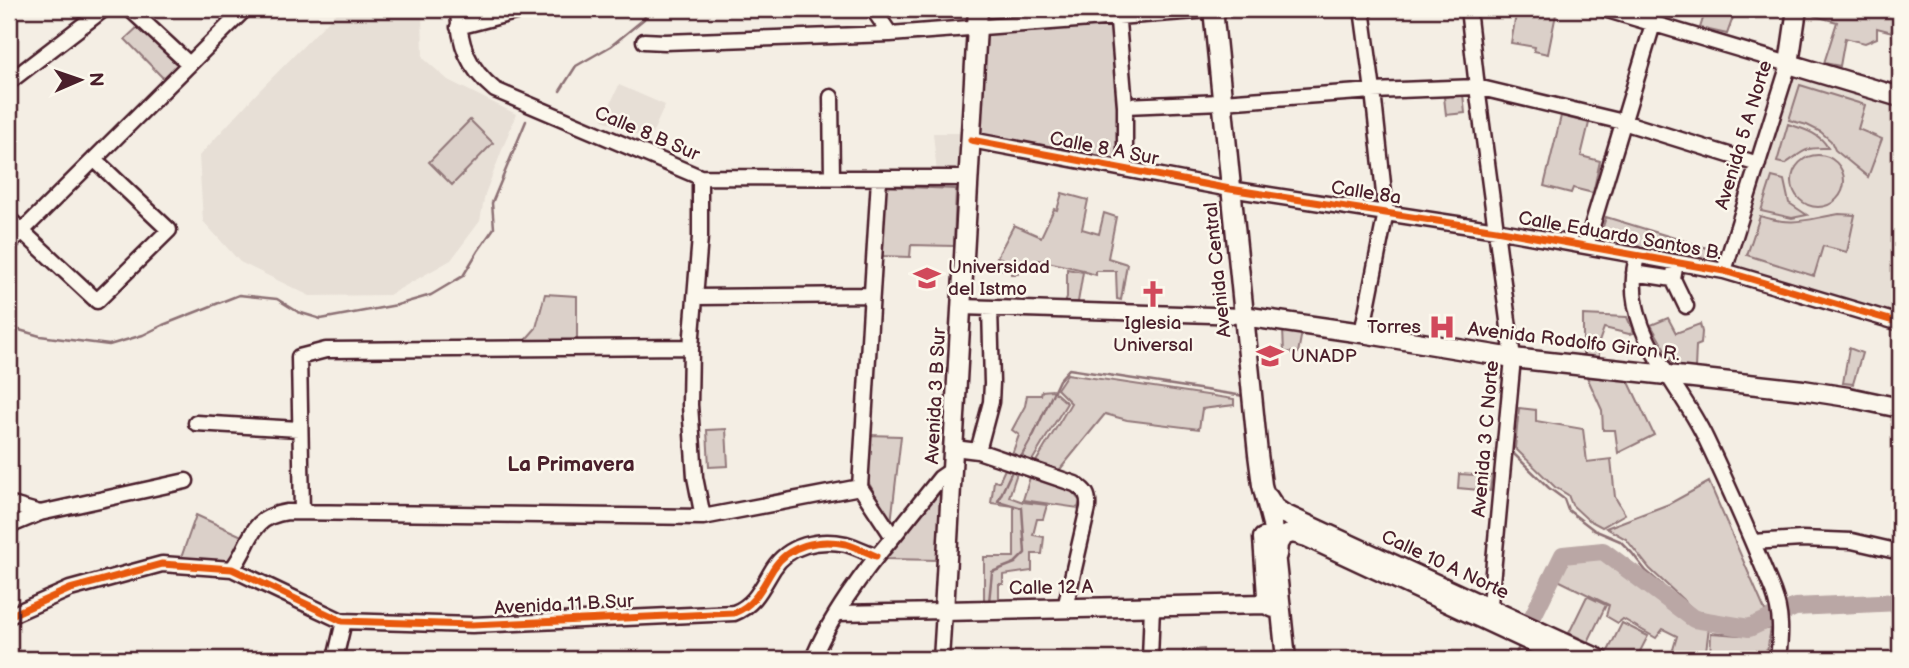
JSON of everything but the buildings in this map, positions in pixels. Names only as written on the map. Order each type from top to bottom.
[{"type":"main road","name":"Avenida Central","points":[[1217,9],[1230,188],[1262,485]]},
{"type":"main road","name":"Avenida 5 A Norte","points":[[1789,64],[1797,9]]},
{"type":"main road","name":"Avenida 3 B Sur","points":[[953,611],[946,591],[978,18]]},
{"type":"main road","points":[[1789,64],[1900,97]]},
{"type":"main road","name":"Avenida Rodolfo Giron R.","points":[[1243,316],[1513,358],[1802,390],[1900,408]]},
{"type":"main road","points":[[1262,485],[1272,524],[1286,659]]},
{"type":"main road","points":[[1262,485],[1267,597],[1278,659]]},
{"type":"main road","name":"Calle 10 A Norte","points":[[1262,485],[1275,508],[1284,514],[1400,575]]},
{"type":"main road","points":[[1272,524],[1295,518]]},
{"type":"main road","points":[[1269,606],[1272,524]]},
{"type":"main road","name":"Calle 10 A Norte","points":[[1277,562],[1280,541],[1287,534],[1307,537],[1400,575],[1487,615],[1599,659]]},
{"type":"main road","name":"Calle 12 A","points":[[953,611],[1269,606]]},
{"type":"main road","name":"Calle 10 A Norte","points":[[1487,615],[1568,659]]},
{"type":"street","points":[[9,82],[104,9]]},
{"type":"street","points":[[9,244],[245,9]]},
{"type":"street","name":"Calle 8 B Sur","points":[[458,9],[458,27],[466,56],[479,77],[495,90],[700,177],[969,178]]},
{"type":"street","points":[[458,27],[527,9]]},
{"type":"street","points":[[873,9],[890,34]]},
{"type":"street","points":[[645,41],[890,34],[978,18],[1217,9]]},
{"type":"street","points":[[1362,9],[1386,212],[1362,333]]},
{"type":"street","name":"Avenida 3 C Norte","points":[[1468,9],[1513,358],[1487,615]]},
{"type":"street","points":[[1604,9],[1789,64]]},
{"type":"street","points":[[137,11],[189,64]]},
{"type":"street","points":[[1117,13],[1125,106],[1125,169]]},
{"type":"street","points":[[1586,246],[1653,24]]},
{"type":"street","name":"Avenida 5 A Norte","points":[[1724,271],[1789,64]]},
{"type":"street","points":[[1125,106],[1222,102],[1373,90],[1477,87],[1623,122],[1758,164]]},
{"type":"street","points":[[831,97],[832,178]]},
{"type":"street","name":"Calle 8 A Sur","points":[[971,140],[1230,188]]},
{"type":"street","points":[[9,219],[97,301],[169,230],[94,159]]},
{"type":"street","points":[[700,177],[700,237],[691,347],[691,431],[695,477],[703,517]]},
{"type":"street","points":[[878,179],[860,487],[893,537]]},
{"type":"street","name":"Calle 8a","points":[[1230,188],[1496,230]]},
{"type":"street","name":"Calle Eduardo Santos B.","points":[[1496,230],[1724,271],[1900,323]]},
{"type":"street","points":[[1637,255],[1634,273],[1636,305],[1641,326],[1649,346],[1705,437],[1753,542],[1777,603],[1781,625],[1778,659]]},
{"type":"street","points":[[1676,262],[1673,279],[1686,306]]},
{"type":"street","points":[[1634,273],[1673,279]]},
{"type":"street","points":[[696,297],[871,295]]},
{"type":"street","points":[[962,307],[1243,316]]},
{"type":"street","points":[[978,451],[991,402],[990,308]]},
{"type":"street","points":[[302,512],[299,357],[326,350],[691,347]]},
{"type":"street","points":[[196,423],[299,429]]},
{"type":"street","points":[[954,448],[978,451],[1086,490],[1088,508],[1065,608]]},
{"type":"street","points":[[813,659],[818,645],[876,556],[940,478],[953,469]]},
{"type":"street","points":[[9,526],[40,513],[186,481]]},
{"type":"street","points":[[9,616],[69,589],[162,564],[232,569],[259,522],[275,514],[302,512],[703,517],[860,487]]},
{"type":"street","points":[[9,504],[40,513]]},
{"type":"street","points":[[1753,542],[1802,539],[1852,541],[1900,551]]},
{"type":"street","name":"Avenida 11 B Sur","points":[[232,569],[344,621],[472,625],[734,613],[746,608],[777,563],[798,548],[833,542],[876,556]]},
{"type":"street","points":[[1150,659],[1153,606]]},
{"type":"street","name":"Calle 12 A","points":[[838,613],[953,611]]},
{"type":"street","name":"Avenida 3 B Sur","points":[[941,659],[953,611]]},
{"type":"street","points":[[335,659],[344,621]]},
{"type":"shaded area","points":[[340,9],[422,9],[423,58],[448,80],[516,114],[485,194],[480,221],[451,260],[389,295],[310,296],[240,262],[203,221],[199,156]]},
{"type":"shaded area","points":[[1517,9],[1557,9],[1548,54],[1534,51],[1535,47],[1511,43]]},
{"type":"shaded area","points":[[1706,9],[1736,9],[1727,34],[1700,28]]},
{"type":"shaded area","points":[[1823,9],[1900,9],[1900,34],[1877,28],[1877,38],[1865,43],[1845,38],[1840,66],[1824,63],[1837,22],[1815,16]]},
{"type":"shaded area","points":[[1113,24],[1120,107],[1118,162],[980,135],[987,34]]},
{"type":"shaded area","points":[[140,25],[180,66],[165,80],[125,39]]},
{"type":"shaded area","points":[[1794,72],[1900,104],[1900,316],[1736,266]]},
{"type":"shaded area","points":[[619,85],[665,105],[649,141],[603,120]]},
{"type":"shaded area","points":[[1800,85],[1865,105],[1858,129],[1882,139],[1868,177],[1835,150],[1831,141],[1821,132],[1789,120]]},
{"type":"shaded area","points":[[1463,94],[1465,113],[1446,115],[1444,97]]},
{"type":"shaded area","points":[[1561,116],[1589,123],[1581,156],[1600,161],[1593,193],[1573,188],[1571,193],[1544,186]]},
{"type":"shaded area","points":[[470,120],[493,143],[452,185],[429,162]]},
{"type":"shaded area","points":[[1788,124],[1816,135],[1828,148],[1809,149],[1785,164],[1777,162]]},
{"type":"shaded area","points":[[933,133],[960,133],[960,174],[937,174]]},
{"type":"shaded area","points":[[1818,155],[1837,162],[1844,181],[1837,200],[1818,207],[1799,200],[1792,181],[1799,162]]},
{"type":"shaded area","points":[[1772,177],[1784,180],[1789,203],[1807,215],[1792,218],[1761,211]]},
{"type":"shaded area","points":[[881,186],[956,189],[954,246],[911,245],[910,257],[879,256]]},
{"type":"shaded area","points":[[1062,193],[1088,200],[1082,229],[1099,234],[1104,213],[1116,217],[1108,258],[1127,264],[1121,300],[1117,299],[1116,271],[1096,271],[1096,275],[1039,260],[1020,269],[1018,274],[1001,269],[1001,258],[997,257],[1014,225],[1041,237],[1054,209],[1057,210]]},
{"type":"shaded area","points":[[1839,214],[1855,215],[1847,252],[1823,246],[1814,276],[1747,255],[1760,216],[1791,222]]},
{"type":"shaded area","points":[[1606,217],[1717,251],[1713,264],[1598,243]]},
{"type":"shaded area","points":[[1067,269],[1083,272],[1078,302],[1065,303]]},
{"type":"shaded area","points":[[545,294],[577,296],[577,344],[520,346],[536,328]]},
{"type":"shaded area","points":[[1583,315],[1627,317],[1634,333],[1604,328],[1599,342],[1599,358],[1583,356]]},
{"type":"shaded area","points":[[1668,318],[1676,333],[1700,324],[1701,344],[1696,346],[1695,369],[1676,369],[1651,325]]},
{"type":"shaded area","points":[[1283,330],[1302,332],[1298,353],[1284,352]]},
{"type":"shaded area","points":[[1849,348],[1862,353],[1853,384],[1843,383]]},
{"type":"shaded area","points":[[1067,374],[1234,399],[1234,405],[1202,409],[1199,429],[1127,420],[1105,414],[1057,473],[1034,465],[1071,403],[1057,389]]},
{"type":"shaded area","points":[[1587,377],[1628,380],[1654,435],[1618,453],[1615,430],[1603,430],[1602,410]]},
{"type":"shaded area","points":[[1052,390],[1067,403],[1030,464],[1011,457],[1019,435],[1012,430],[1025,406],[1027,395],[1041,395],[1042,391]]},
{"type":"shaded area","points":[[1519,408],[1536,410],[1536,421],[1583,429],[1587,462],[1611,459],[1615,497],[1625,514],[1602,527],[1587,519],[1572,505],[1568,495],[1555,487],[1515,448]]},
{"type":"shaded area","points":[[726,429],[728,466],[709,467],[707,430]]},
{"type":"shaded area","points":[[869,435],[901,436],[891,523],[867,480]]},
{"type":"shaded area","points":[[1005,469],[1017,473],[1009,497],[1047,505],[1043,519],[1037,519],[1033,535],[1044,537],[1042,554],[1032,554],[1032,571],[1003,575],[1003,584],[999,584],[999,602],[984,602],[984,557],[1014,557],[1014,506],[991,503],[994,481],[999,482]]},
{"type":"shaded area","points":[[1031,474],[1070,489],[1080,501],[1078,508],[1023,500]]},
{"type":"shaded area","points":[[1459,474],[1492,476],[1490,491],[1458,488]]},
{"type":"shaded area","points":[[1709,482],[1766,613],[1746,621],[1695,611],[1650,569],[1626,539],[1606,528],[1669,504]]},
{"type":"shaded area","points":[[944,487],[940,560],[886,559]]},
{"type":"shaded area","points":[[196,515],[244,537],[225,563],[181,558]]},
{"type":"shaded area","points":[[1603,557],[1693,624],[1709,627],[1707,659],[1688,659],[1672,653],[1677,636],[1663,629],[1656,638],[1623,619],[1618,623],[1606,616],[1609,605],[1558,580],[1568,561]]},
{"type":"shaded area","points":[[1587,596],[1606,605],[1588,642],[1569,633]]},
{"type":"shaded area","points":[[1622,623],[1648,636],[1636,659],[1614,659],[1606,655]]},
{"type":"shaded area","points":[[1771,628],[1766,659],[1710,659],[1711,633],[1739,635]]},
{"type":"shaded area","points":[[1204,649],[1205,655],[1263,652],[1263,659],[1184,659],[1183,651]]},
{"type":"waterway","points":[[560,91],[576,66],[611,46],[644,19],[647,9]]},
{"type":"waterway","points":[[9,327],[40,336],[109,345],[143,335],[239,295],[277,299],[298,312],[321,319],[397,305],[431,295],[463,276],[494,228],[492,203],[526,121]]},
{"type":"waterway","points":[[1021,457],[1059,380],[1069,369],[1244,396]]},
{"type":"waterway","points":[[1514,454],[1564,499],[1568,510],[1594,530],[1620,541],[1694,619]]},
{"type":"waterway","points":[[989,602],[992,572],[1015,563],[1025,553],[1022,508],[998,501],[1012,471]]},
{"type":"waterway","points":[[1532,618],[1563,555],[1603,551],[1694,619],[1749,628],[1795,607],[1900,602]]},
{"type":"waterway","points":[[1513,659],[1520,645]]},
{"type":"cycle path","points":[[971,140],[1230,189],[1496,230],[1724,271],[1900,323]]},
{"type":"cycle path","points":[[9,616],[70,589],[162,564],[232,569],[342,621],[472,625],[734,613],[753,600],[779,561],[805,545],[836,542],[876,556]]},
{"type":"place","name":"Universidad del Istmo","points":[[927,278]]},
{"type":"place","name":"Iglesia Universal","points":[[1153,294]]},
{"type":"place","name":"Torres","points":[[1442,327]]},
{"type":"place","name":"UNADP","points":[[1270,356]]},
{"type":"district","name":"La Primavera","points":[[571,464]]}]
